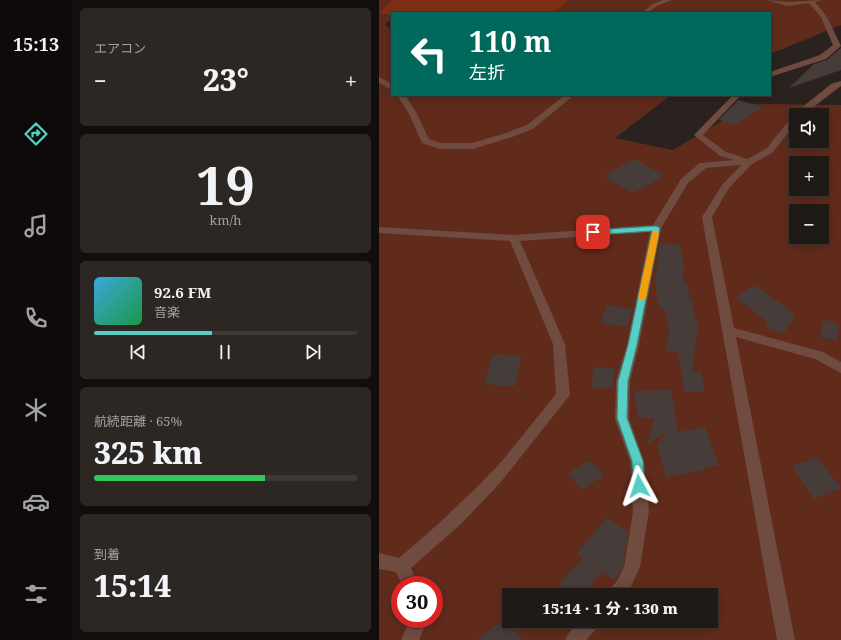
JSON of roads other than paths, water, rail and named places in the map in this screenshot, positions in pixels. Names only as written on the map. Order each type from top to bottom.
[{"type":"street","points":[[645,12],[655,5],[669,0]]},
{"type":"street","points":[[769,0],[788,4],[814,1],[824,17],[837,46],[823,57],[771,75]]},
{"type":"street","points":[[380,81],[391,87]]},
{"type":"street","points":[[806,108],[833,86],[841,83]]},
{"type":"street","points":[[402,96],[413,114],[425,141],[440,146],[473,146],[530,127],[569,96]]},
{"type":"street","points":[[736,96],[730,104],[707,124],[698,135],[723,154],[749,162]]},
{"type":"street","points":[[786,640],[707,217],[725,187],[749,162],[769,151],[789,126]]},
{"type":"street","points":[[622,588],[632,567],[641,511],[637,461],[622,418],[623,381],[633,345],[656,228],[684,181],[703,165],[749,162]]},
{"type":"street","points":[[379,230],[514,238],[656,228]]},
{"type":"street","points":[[401,566],[436,537],[479,495],[507,465],[563,395],[559,344],[514,238]]},
{"type":"street","points":[[728,331],[819,355],[841,368]]},
{"type":"street","points":[[379,561],[401,566]]},
{"type":"street","points":[[401,566],[406,576]]},
{"type":"street","points":[[410,640],[415,628]]},
{"type":"street","points":[[574,640],[585,628]]}]
